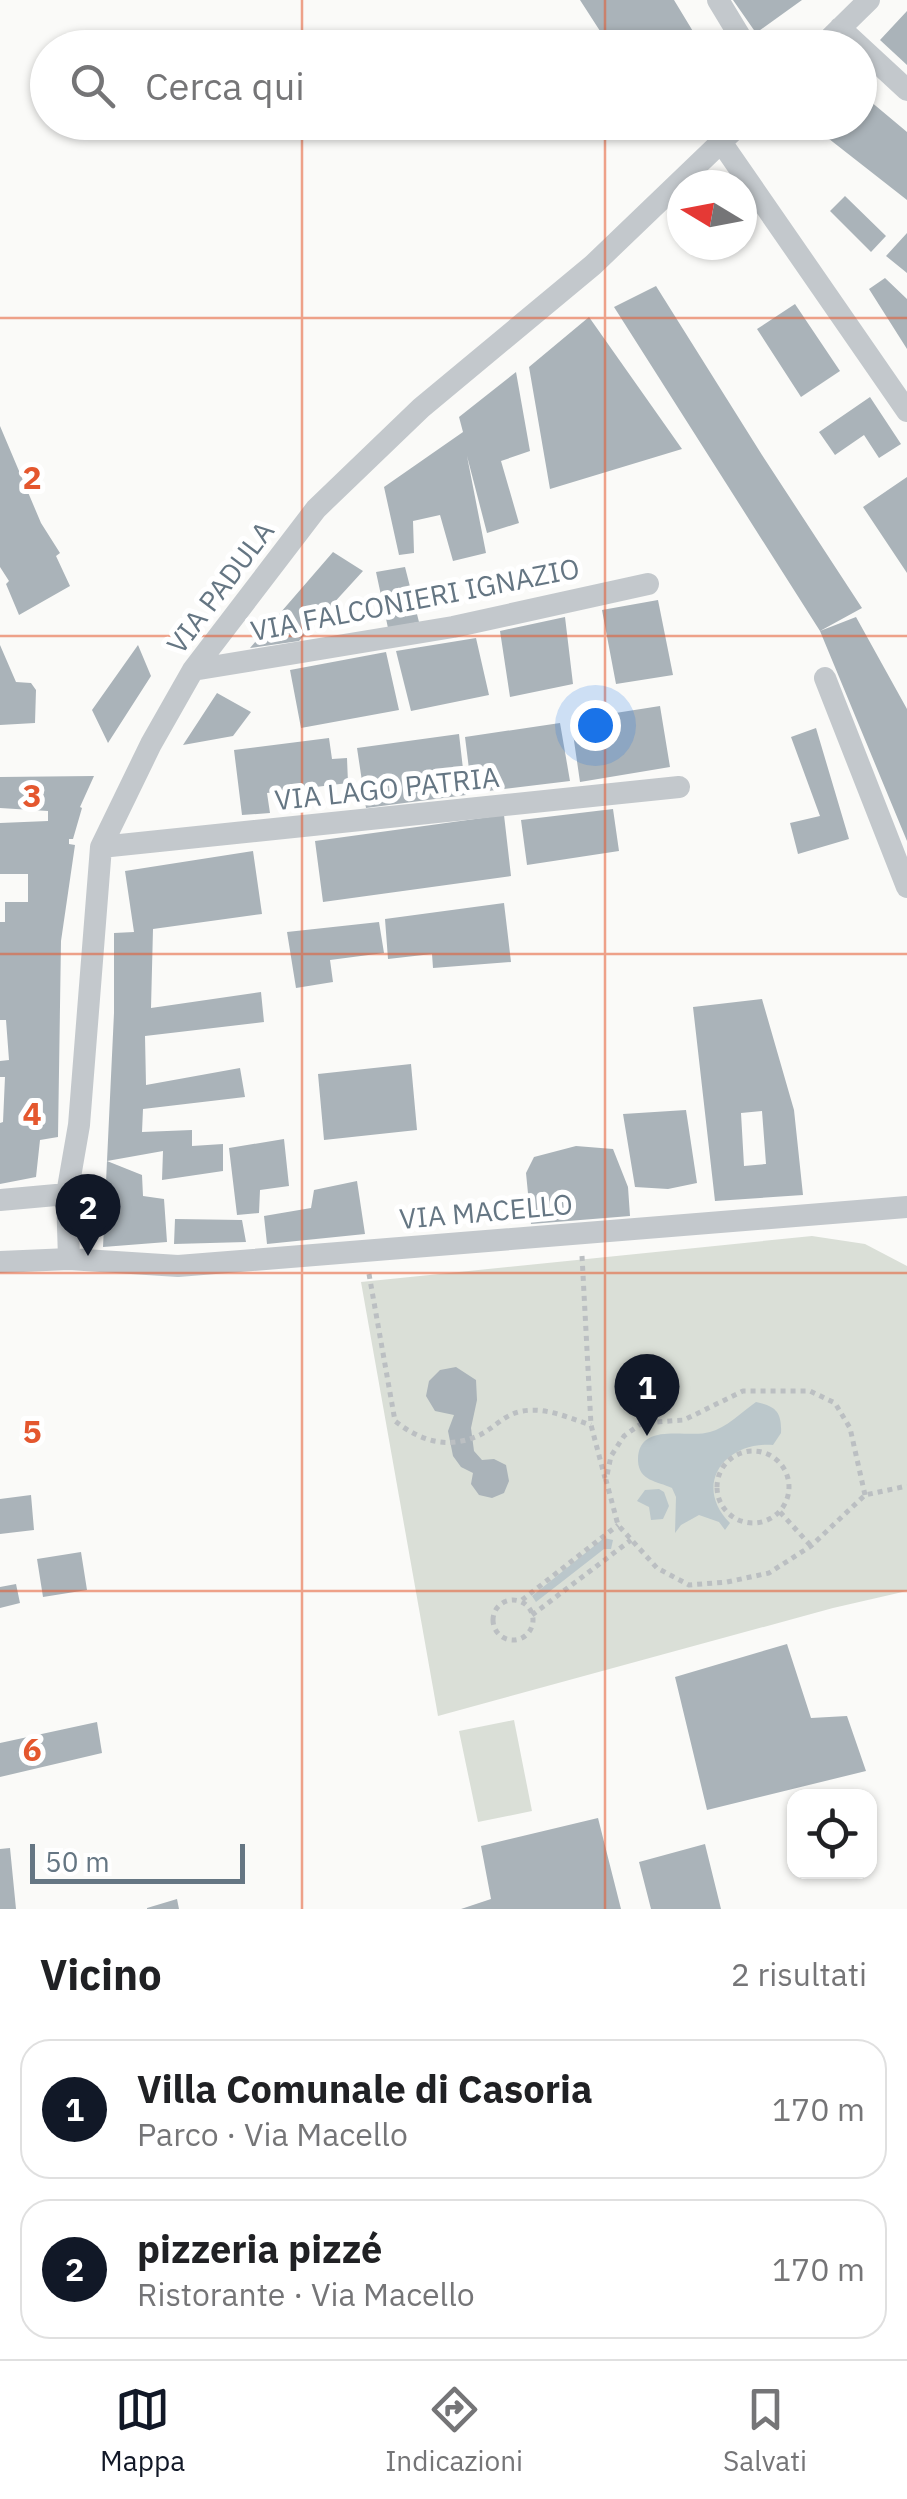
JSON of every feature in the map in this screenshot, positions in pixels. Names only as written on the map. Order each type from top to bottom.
[{"type":"street","points":[[718,0],[736,30]]},
{"type":"street","points":[[840,28],[869,0]]},
{"type":"street","points":[[877,62],[907,90]]},
{"type":"street","points":[[721,142],[907,411]]},
{"type":"street","name":"VIA PADULA","points":[[69,1259],[67,1194],[80,1125],[101,848],[151,744],[193,670],[316,509],[421,408],[593,265],[721,142]]},
{"type":"street","name":"VIA FALCONIERI IGNAZIO","points":[[193,670],[453,627],[648,584]]},
{"type":"street","points":[[825,678],[907,888]]},
{"type":"street","name":"VIA LAGO PATRIA","points":[[101,848],[679,788]]},
{"type":"street","points":[[0,1200],[67,1194]]},
{"type":"street","name":"VIA MACELLO","points":[[0,1262],[69,1259],[178,1266],[907,1207]]},
{"type":"path","points":[[581,1233],[591,1425],[618,1525],[657,1568],[689,1585],[769,1574],[811,1546],[865,1495],[907,1486]]},
{"type":"path","points":[[366,1250],[395,1421],[413,1435],[436,1444],[476,1437],[517,1411],[538,1409],[591,1425]]},
{"type":"path","points":[[606,1480],[611,1456],[624,1436],[642,1423],[684,1420],[742,1391],[810,1391],[835,1403],[850,1428],[865,1495]]},
{"type":"path","points":[[751,1450],[764,1452],[783,1466],[790,1490],[780,1512],[760,1523],[737,1520],[728,1513],[721,1503],[718,1480],[729,1460],[751,1450]]},
{"type":"path","points":[[780,1512],[811,1546]]},
{"type":"path","points":[[522,1600],[532,1615],[531,1628],[522,1637],[510,1639],[498,1633],[494,1621],[497,1608],[508,1601],[522,1600],[618,1525]]},
{"type":"path","points":[[532,1615],[631,1540]]},
{"type":"shaded area","points":[[812,1236],[865,1244],[907,1266],[907,1591],[438,1716],[361,1282]]},
{"type":"shaded area","points":[[756,1402],[776,1411],[781,1433],[773,1445],[741,1450],[719,1468],[714,1494],[730,1523],[725,1530],[719,1522],[699,1515],[675,1533],[676,1497],[672,1488],[642,1473],[638,1461],[640,1448],[655,1436],[716,1430]]},
{"type":"shaded area","points":[[659,1489],[669,1506],[663,1519],[651,1520],[649,1507],[637,1501],[645,1490]]},
{"type":"shaded area","points":[[604,1538],[613,1540],[611,1549],[604,1549],[536,1602],[532,1596]]},
{"type":"shaded area","points":[[514,1720],[532,1811],[478,1822],[459,1731]]},
{"type":"building","points":[[580,0],[674,0],[692,30],[599,30]]},
{"type":"building","points":[[733,0],[802,0],[760,30],[754,30]]},
{"type":"building","points":[[907,11],[907,65],[880,40]]},
{"type":"building","points":[[877,107],[907,132],[907,200],[830,140],[877,140]]},
{"type":"building","points":[[845,196],[886,236],[871,252],[830,211]]},
{"type":"building","points":[[907,233],[907,273],[886,256]]},
{"type":"building","points":[[885,278],[907,299],[907,349],[869,289]]},
{"type":"building","points":[[656,286],[862,608],[820,631],[614,307]]},
{"type":"building","points":[[795,304],[840,371],[801,397],[757,329]]},
{"type":"building","points":[[589,317],[682,449],[550,489],[529,367]]},
{"type":"building","points":[[516,372],[530,451],[501,461],[519,523],[487,533],[467,456],[486,553],[453,561],[440,515],[413,521],[414,553],[399,555],[384,487],[463,432],[459,417]]},
{"type":"building","points":[[870,397],[901,444],[879,458],[864,435],[835,455],[819,432]]},
{"type":"building","points":[[0,426],[41,523],[60,553],[56,556],[70,586],[19,615],[6,584],[9,581],[0,567]]},
{"type":"building","points":[[907,477],[907,573],[863,507]]},
{"type":"building","points":[[333,552],[363,571],[299,641],[250,648]]},
{"type":"building","points":[[405,567],[419,622],[388,628],[376,572]]},
{"type":"building","points":[[658,600],[673,675],[616,684],[602,610]]},
{"type":"building","points":[[565,617],[573,684],[510,697],[500,631]]},
{"type":"building","points":[[856,617],[907,709],[907,841],[820,631]]},
{"type":"building","points":[[476,638],[489,695],[411,711],[396,651]]},
{"type":"building","points":[[0,645],[16,682],[31,683],[36,690],[35,723],[0,725]]},
{"type":"building","points":[[138,645],[151,676],[108,743],[92,710]]},
{"type":"building","points":[[386,652],[399,710],[301,728],[290,670]]},
{"type":"building","points":[[217,693],[251,712],[233,736],[183,745]]},
{"type":"building","points":[[660,706],[670,767],[580,782],[571,720]]},
{"type":"building","points":[[560,723],[570,781],[472,793],[465,737]]},
{"type":"building","points":[[816,728],[849,839],[798,854],[790,823],[820,816],[791,737]]},
{"type":"building","points":[[459,734],[466,795],[366,808],[357,748]]},
{"type":"building","points":[[329,738],[332,759],[347,758],[348,783],[267,793],[270,813],[242,815],[234,750]]},
{"type":"building","points":[[94,776],[80,807],[73,839],[69,839],[69,844],[75,845],[61,941],[58,1137],[40,1140],[36,1177],[0,1184],[5,1077],[0,1077],[0,1061],[9,1060],[6,1020],[0,1020],[0,922],[5,922],[5,902],[28,902],[28,874],[0,874],[0,823],[48,821],[48,811],[0,808],[0,777]]},
{"type":"building","points":[[613,809],[619,851],[527,865],[521,820]]},
{"type":"building","points":[[504,815],[511,876],[323,902],[315,841]]},
{"type":"building","points":[[253,851],[262,914],[153,929],[151,1008],[261,992],[264,1022],[145,1036],[146,1085],[240,1068],[245,1097],[143,1109],[142,1132],[192,1130],[192,1146],[223,1144],[223,1171],[162,1180],[163,1151],[107,1161],[114,933],[134,932],[125,871]]},
{"type":"building","points":[[504,903],[511,962],[433,968],[432,954],[388,959],[385,919]]},
{"type":"building","points":[[379,922],[384,953],[330,960],[333,982],[296,988],[287,932]]},
{"type":"building","points":[[762,999],[794,1110],[803,1195],[715,1201],[693,1007]],"holes":[[[762,1111],[766,1164],[744,1166],[741,1113]]]},
{"type":"building","points":[[411,1064],[417,1130],[324,1140],[318,1074]]},
{"type":"building","points":[[686,1110],[697,1183],[668,1189],[635,1187],[623,1114]]},
{"type":"building","points":[[284,1139],[289,1186],[260,1190],[259,1213],[237,1215],[229,1148]]},
{"type":"building","points":[[576,1146],[613,1149],[628,1187],[630,1216],[531,1224],[526,1173],[534,1157]]},
{"type":"building","points":[[107,1161],[142,1175],[143,1196],[164,1199],[167,1242],[103,1247]]},
{"type":"building","points":[[357,1181],[365,1234],[267,1244],[264,1216],[311,1208],[314,1190]]},
{"type":"building","points":[[175,1219],[242,1220],[246,1242],[174,1244]]},
{"type":"building","points":[[456,1367],[476,1380],[477,1400],[471,1428],[474,1451],[482,1460],[494,1459],[506,1465],[509,1481],[504,1493],[492,1498],[479,1495],[471,1484],[473,1473],[461,1467],[453,1456],[448,1431],[454,1415],[435,1411],[426,1396],[429,1381],[440,1370]]},
{"type":"building","points":[[31,1495],[34,1530],[0,1534],[0,1499]]},
{"type":"building","points":[[81,1552],[87,1590],[43,1597],[37,1559]]},
{"type":"building","points":[[16,1584],[20,1603],[0,1608],[0,1587]]},
{"type":"building","points":[[787,1644],[811,1718],[847,1716],[866,1771],[707,1810],[675,1677]]},
{"type":"building","points":[[97,1722],[102,1753],[0,1777],[0,1743]]},
{"type":"building","points":[[598,1818],[621,1909],[461,1909],[491,1899],[481,1846]]},
{"type":"building","points":[[705,1844],[721,1909],[651,1909],[639,1862]]},
{"type":"building","points":[[10,1848],[16,1909],[0,1909],[0,1849]]},
{"type":"building","points":[[177,1899],[179,1909],[147,1909],[147,1908]]},
{"type":"place","name":"pizzeria pizzé","points":[[88,1256]]},
{"type":"place","name":"Villa Comunale di Casoria","points":[[647,1436]]}]
